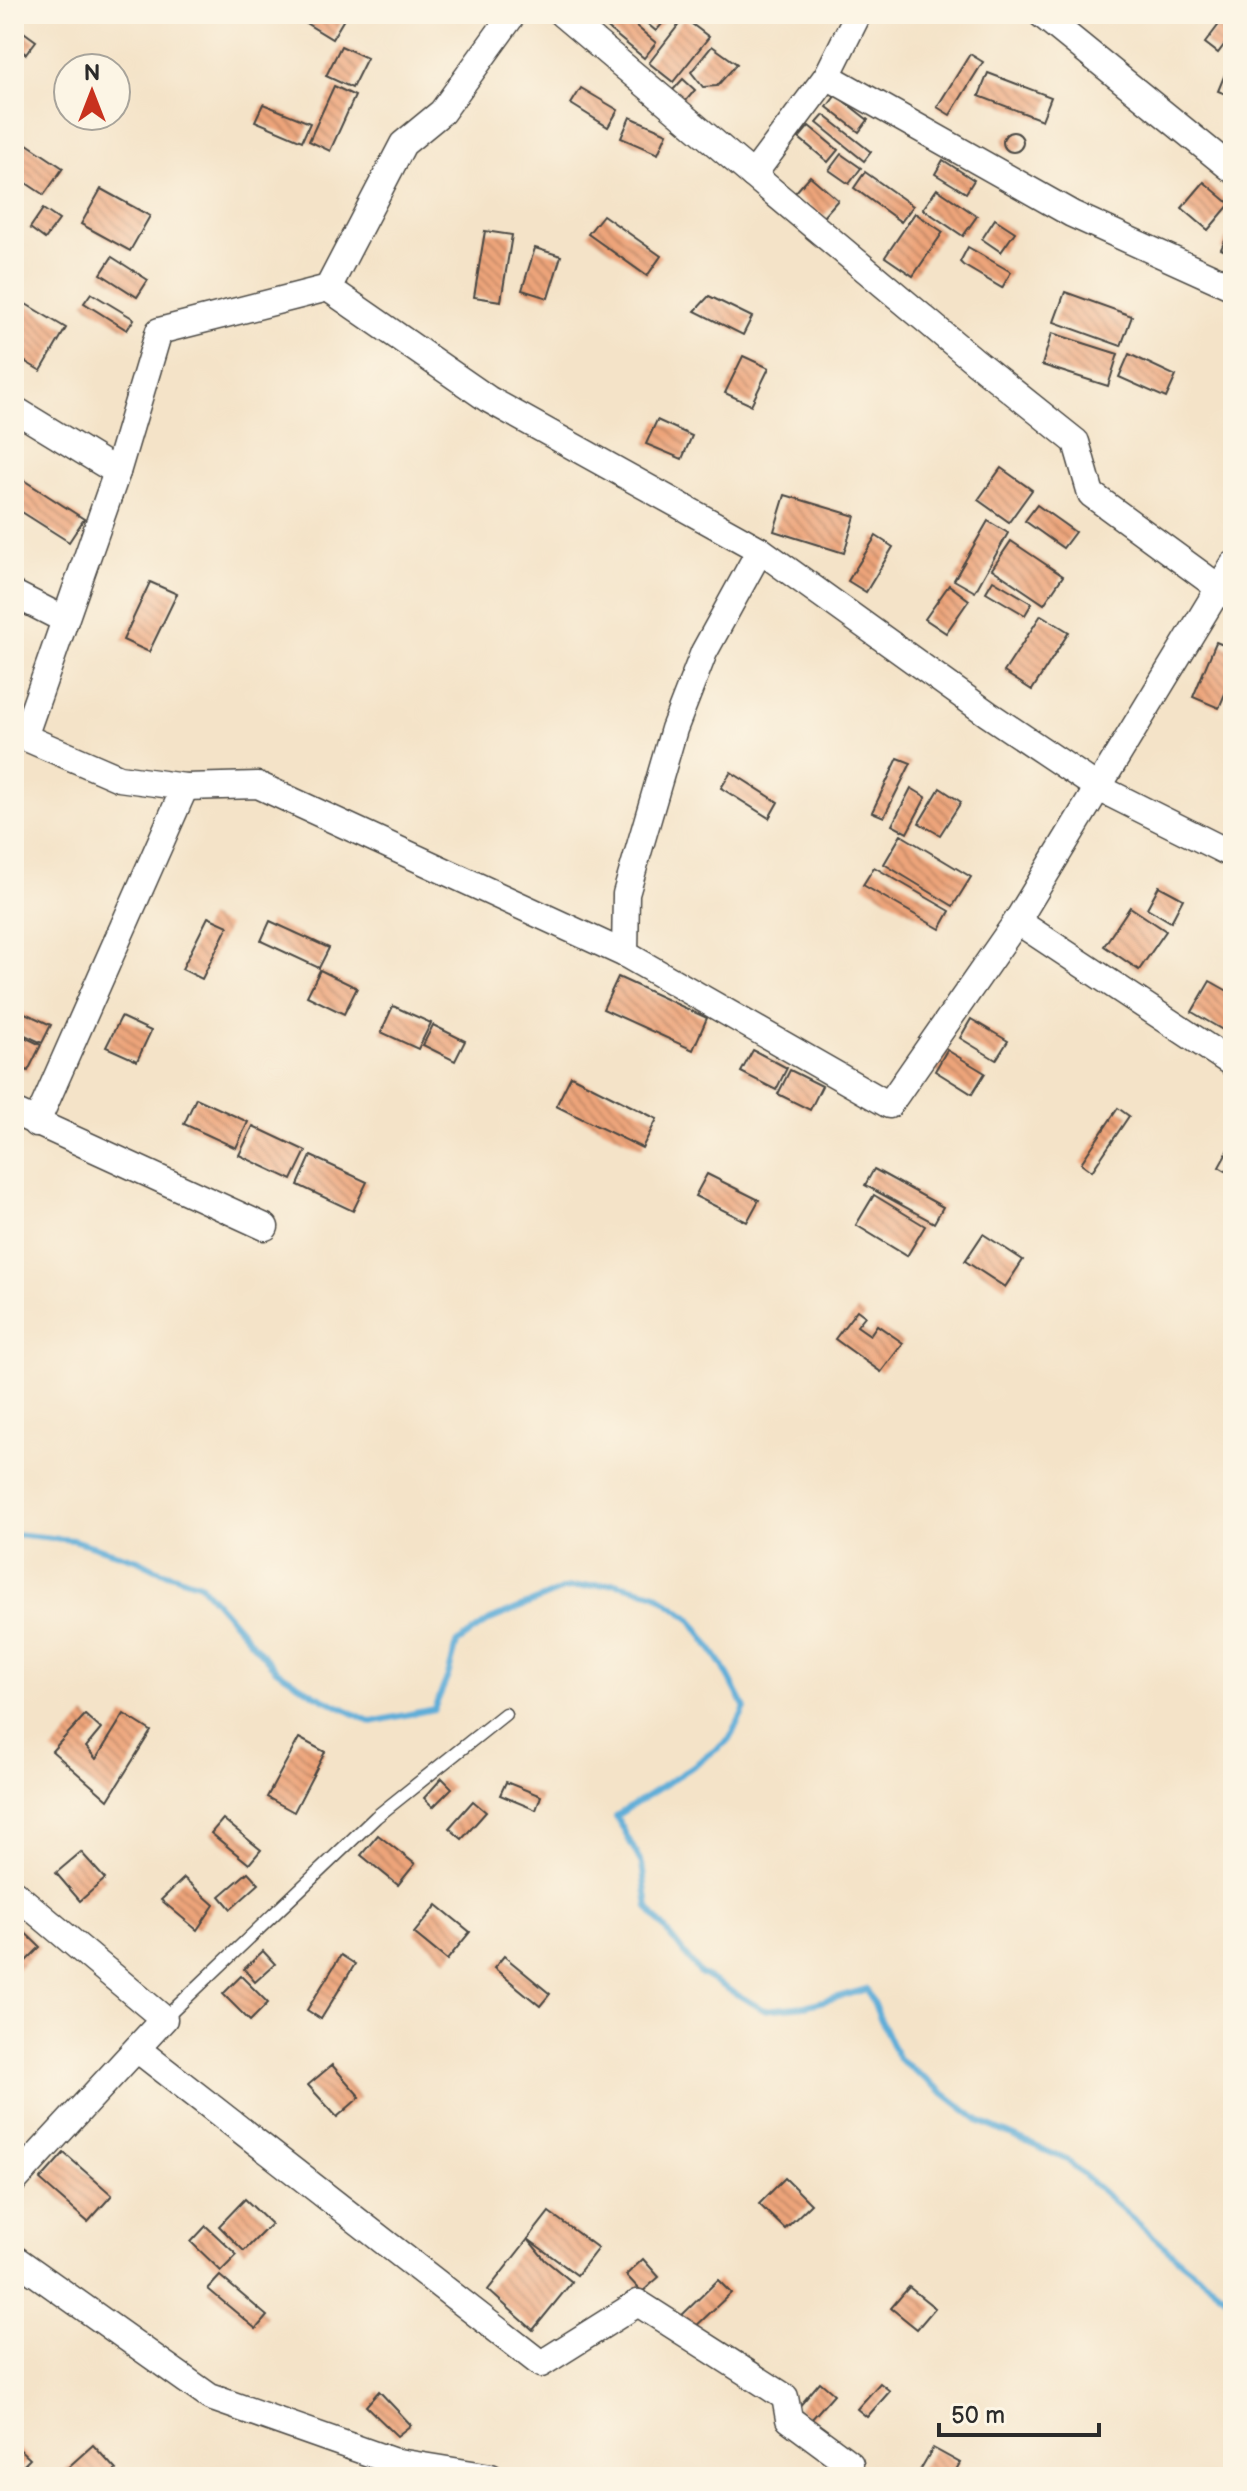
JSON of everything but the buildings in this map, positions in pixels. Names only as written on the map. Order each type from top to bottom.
[{"type":"street","points":[[513,14],[442,112],[403,144],[328,288],[159,331],[117,472],[65,620],[19,735],[119,778],[185,787],[258,785],[625,954],[889,1105],[1017,921],[1097,787],[1225,593],[1233,565]]},
{"type":"street","points":[[562,14],[976,362],[1076,442],[1091,494],[1225,593]]},
{"type":"street","points":[[753,175],[827,76],[858,14]]},
{"type":"street","points":[[1041,14],[1233,170]]},
{"type":"street","points":[[827,76],[1072,214],[1233,287]]},
{"type":"street","points":[[328,288],[488,399],[760,550],[988,714],[1097,787],[1233,855]]},
{"type":"street","points":[[14,409],[117,472]]},
{"type":"street","points":[[625,954],[626,894],[674,729],[704,652],[760,550]]},
{"type":"street","points":[[14,594],[65,620]]},
{"type":"street","points":[[185,787],[25,1118],[265,1227]]},
{"type":"street","points":[[1017,921],[1233,1064]]},
{"type":"street","points":[[14,1893],[164,2019],[14,2181]]},
{"type":"street","points":[[137,2049],[541,2364],[638,2303],[785,2397],[789,2419],[850,2464],[835,2477]]},
{"type":"street","points":[[14,2258],[210,2397],[392,2461],[491,2477]]},
{"type":"lane","points":[[164,2019],[376,1817],[505,1714]]},
{"type":"waterway","points":[[14,1534],[73,1540],[200,1584],[276,1670],[316,1695],[371,1722],[434,1709],[457,1643],[490,1620],[564,1589],[614,1583],[654,1593],[691,1619],[723,1666],[745,1708],[729,1740],[616,1816],[642,1864],[648,1908],[700,1973],[764,2010],[805,2006],[867,1989],[898,2058],[981,2122],[1067,2160],[1183,2263],[1233,2302]]}]
